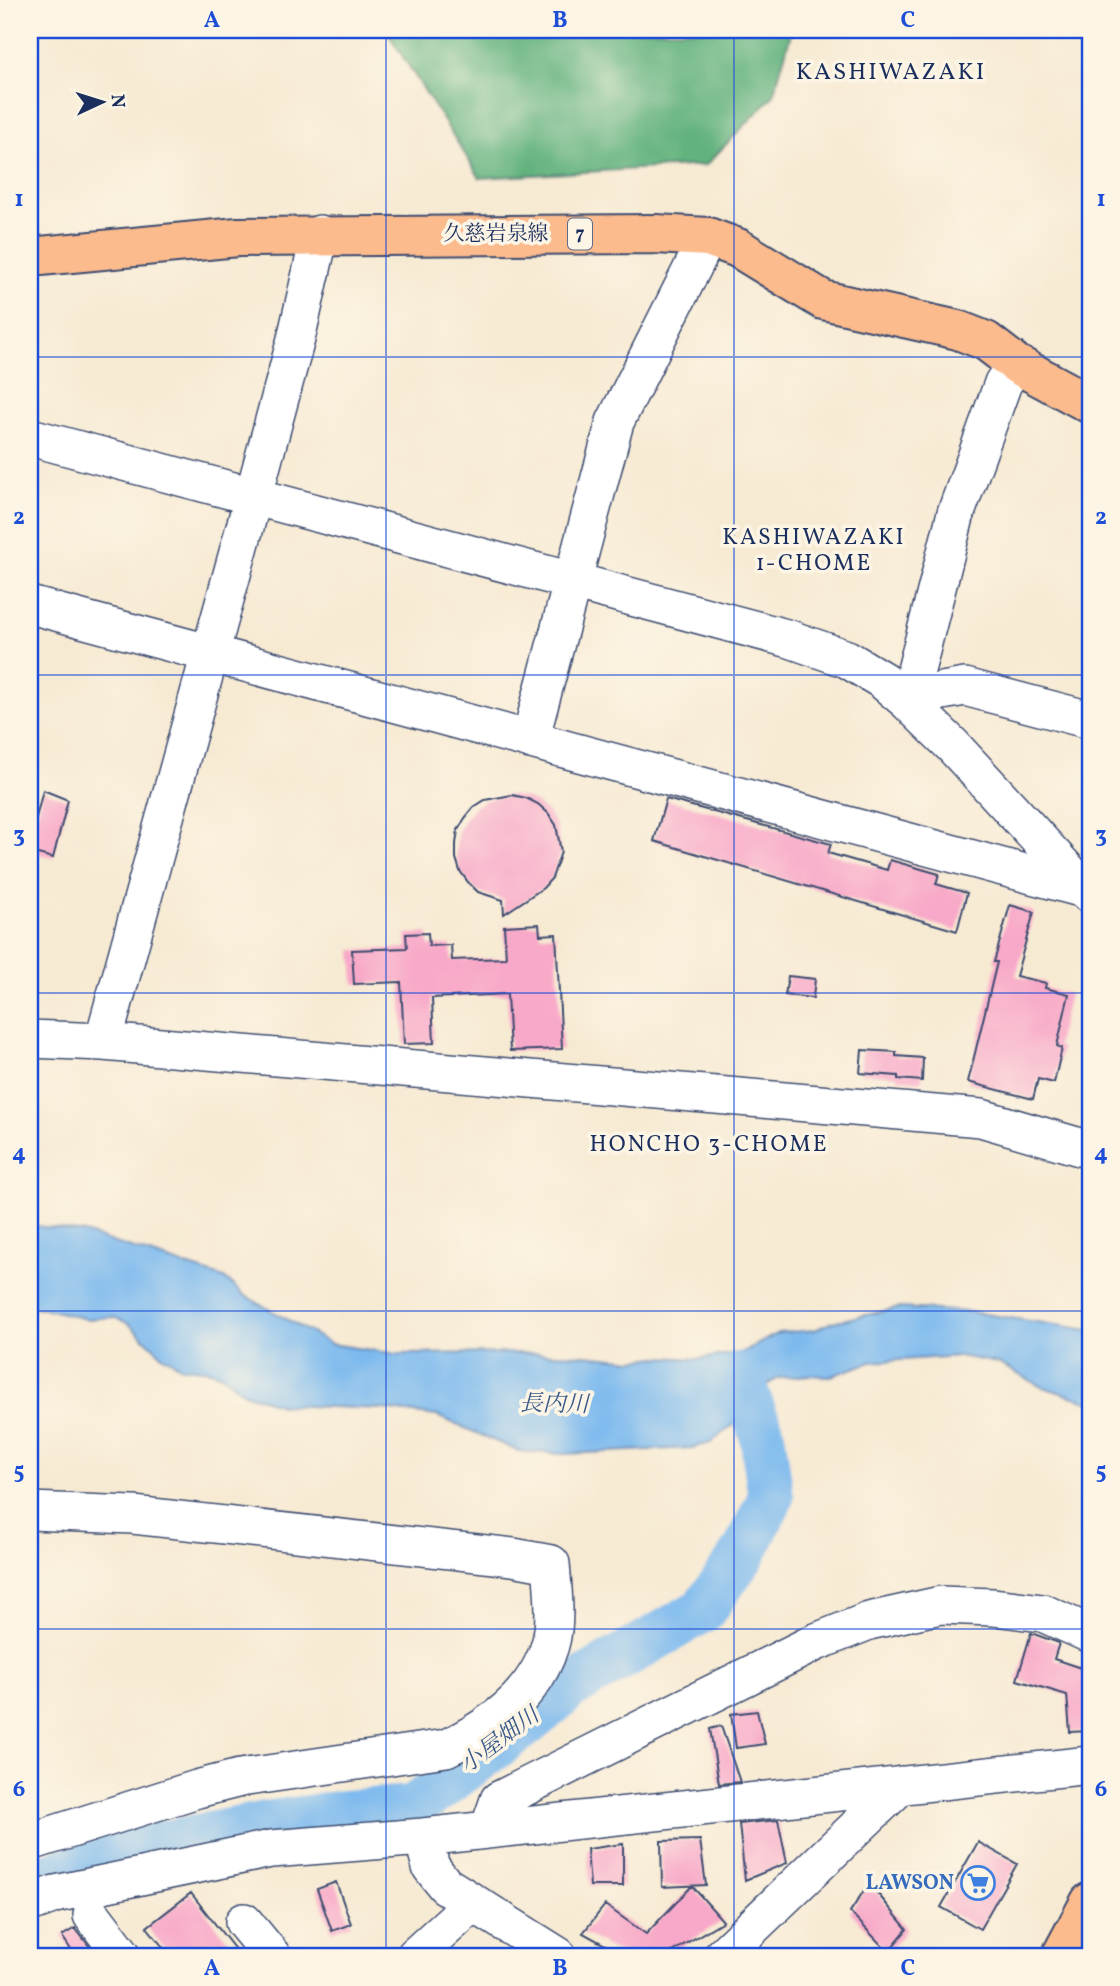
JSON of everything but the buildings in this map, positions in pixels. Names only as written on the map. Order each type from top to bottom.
[{"type":"main road","name":"久慈岩泉線","points":[[30,257],[238,237],[320,234],[656,234],[708,237],[738,248],[823,300],[958,330],[985,341],[1016,364],[1090,404]]},
{"type":"main road","points":[[1061,1956],[1090,1902]]},
{"type":"street","points":[[103,1042],[296,339],[320,234]]},
{"type":"street","points":[[530,740],[615,422],[708,237]]},
{"type":"street","points":[[908,702],[956,513],[1003,383],[1016,364]]},
{"type":"street","points":[[30,437],[790,639],[847,659],[881,680],[908,702],[953,746],[1087,892]]},
{"type":"street","points":[[30,605],[1087,892]]},
{"type":"street","points":[[908,702],[965,687],[1090,720]]},
{"type":"street","points":[[30,1039],[103,1042],[981,1118],[1090,1150]]},
{"type":"street","points":[[30,1511],[133,1515],[513,1557],[551,1564],[554,1603],[550,1644],[532,1681],[508,1710],[476,1734],[446,1748],[240,1778],[197,1789],[36,1843],[46,1894],[271,1849],[423,1837],[1090,1765]]},
{"type":"street","points":[[489,1829],[499,1800],[817,1643],[869,1621],[941,1605],[993,1607],[1043,1613],[1090,1634]]},
{"type":"street","points":[[722,1956],[901,1785]]},
{"type":"street","points":[[423,1837],[431,1867],[445,1885],[558,1956]]},
{"type":"street","points":[[415,1956],[473,1903]]},
{"type":"street","points":[[92,1914],[123,1956]]},
{"type":"street","points":[[244,1922],[272,1956]]},
{"type":"green space","points":[[386,30],[792,30],[773,96],[706,165],[480,178]]},
{"type":"water","name":"長内川","points":[[30,1225],[84,1233],[224,1278],[244,1295],[331,1344],[397,1354],[525,1353],[633,1360],[657,1357],[699,1359],[744,1352],[778,1333],[815,1330],[832,1322],[899,1308],[971,1312],[1090,1330],[1090,1402],[1040,1386],[998,1363],[959,1356],[871,1362],[831,1376],[779,1378],[760,1389],[738,1421],[710,1443],[692,1448],[563,1454],[518,1451],[437,1416],[383,1409],[281,1405],[244,1393],[222,1375],[205,1369],[182,1367],[163,1356],[128,1323],[113,1317],[86,1319],[43,1308],[30,1308]]},
{"type":"waterway","name":"小屋畑川","points":[[30,1881],[156,1845],[271,1823],[344,1813],[413,1808],[526,1724],[572,1686],[703,1610],[744,1553],[771,1497],[762,1434],[739,1375]]},
{"type":"place","name":"LAWSON","points":[[978,1883]]},
{"type":"district","name":"KASHIWAZAKI","points":[[891,73]]},
{"type":"district","name":"KASHIWAZAKI 1-CHOME","points":[[814,551]]},
{"type":"district","name":"HONCHO 3-CHOME","points":[[709,1145]]}]
